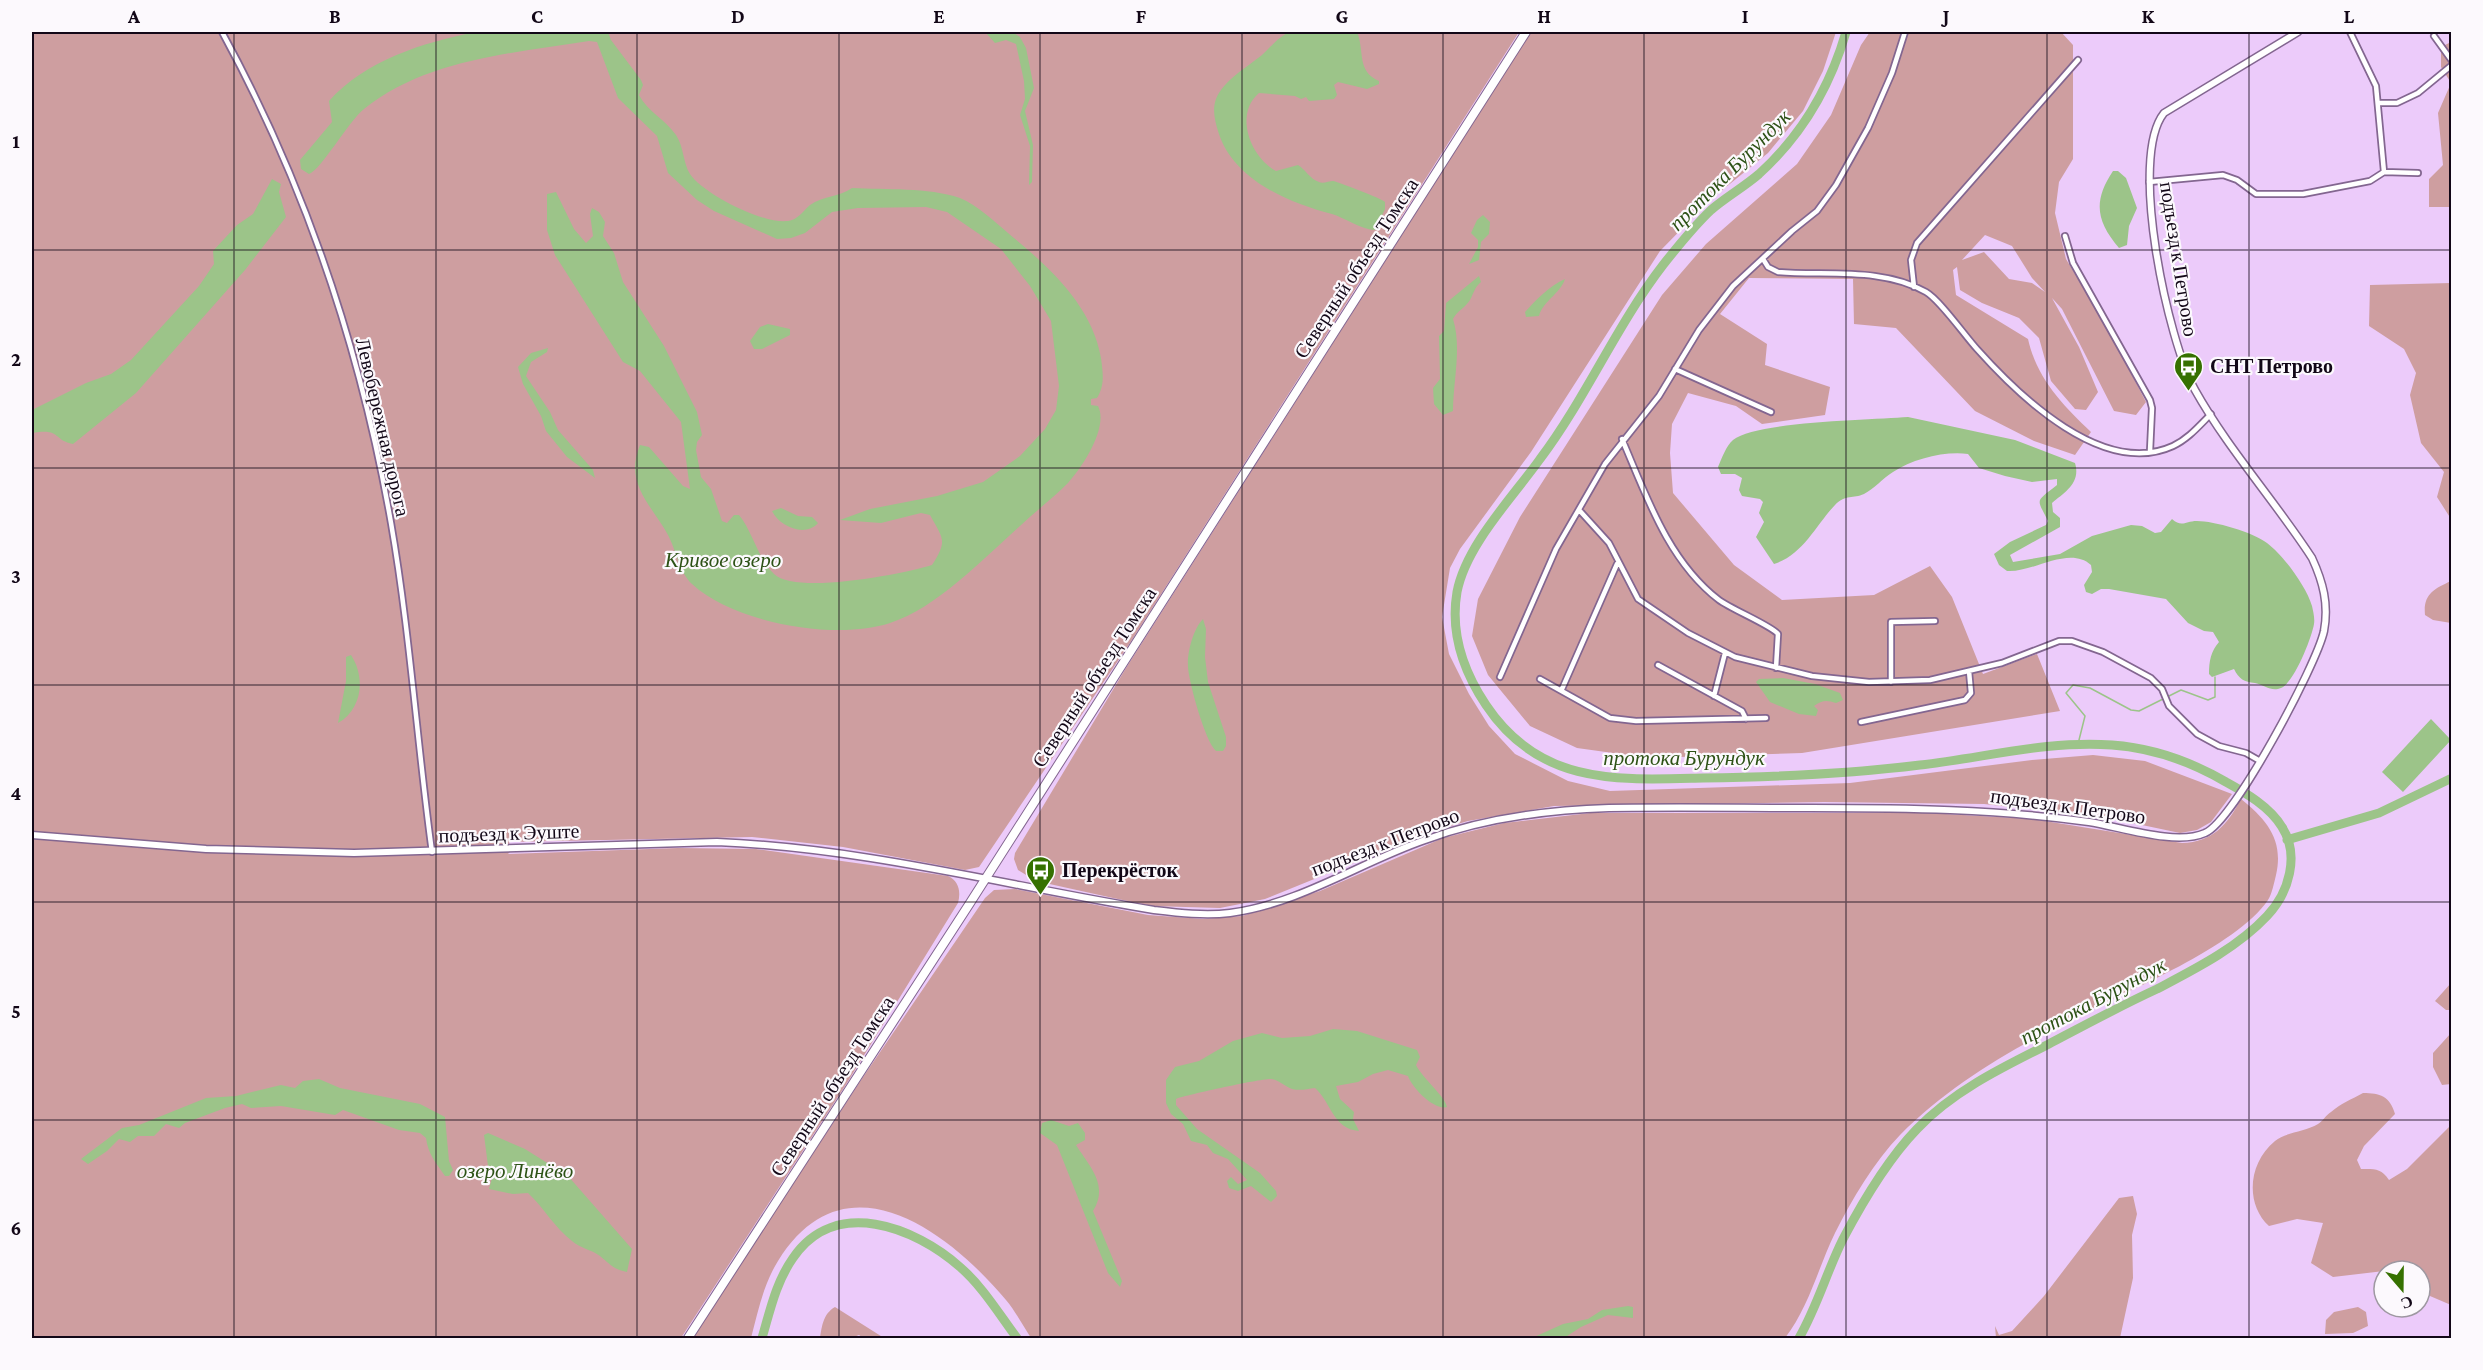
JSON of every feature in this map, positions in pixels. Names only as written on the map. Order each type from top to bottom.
[{"type":"main road","name":"Северный объезд Томска","points":[[688,1338],[986,878],[1526,32]]},
{"type":"street","name":"Левобережная дорога","points":[[222,32],[284,161],[322,258],[366,408],[397,562],[432,852]]},
{"type":"street","points":[[1500,677],[1556,549],[1580,511],[1605,464],[1622,439],[1659,396],[1699,330],[1734,286],[1817,211],[1836,185],[1872,119],[1892,73],[1905,32]]},
{"type":"street","name":"подъезд к Петрово","points":[[986,878],[1154,910],[1220,914],[1270,904],[1440,835],[1490,821],[1550,812],[1690,808],[1986,811],[2047,816],[2188,838],[2211,830],[2229,810],[2260,761],[2315,658],[2323,636],[2326,598],[2322,579],[2312,558],[2211,414],[2194,388],[2180,358],[2156,239],[2149,182],[2153,134],[2164,113],[2298,32]]},
{"type":"street","points":[[2350,32],[2376,86],[2384,172]]},
{"type":"street","points":[[2378,103],[2397,104],[2418,93],[2451,63],[2434,36]]},
{"type":"street","points":[[1914,287],[1911,260],[1917,243],[2078,60]]},
{"type":"street","points":[[2149,182],[2223,175],[2237,180],[2256,194],[2303,194],[2370,182],[2384,172],[2418,173]]},
{"type":"street","points":[[2065,236],[2073,263],[2150,400],[2152,408],[2150,451]]},
{"type":"street","points":[[1763,260],[1768,267],[1778,272],[1855,274],[1901,281],[1928,292],[2030,404],[2098,446],[2116,450],[2150,451],[2170,447],[2186,439],[2211,414]]},
{"type":"street","points":[[1675,369],[1771,412]]},
{"type":"street","points":[[1622,439],[1669,542],[1688,569],[1717,599],[1778,634],[1776,668]]},
{"type":"street","points":[[1580,511],[1609,543],[1617,564],[1638,599],[1688,633],[1725,653],[1776,668],[1869,682],[1891,682],[1929,680],[1969,671],[2002,663],[2059,641],[2072,641],[2103,652],[2151,678],[2162,688],[2169,706],[2197,735],[2260,761]]},
{"type":"street","points":[[1562,689],[1617,564]]},
{"type":"street","points":[[1891,682],[1890,622],[1935,621]]},
{"type":"street","points":[[1714,696],[1725,653]]},
{"type":"street","points":[[1658,664],[1742,711],[1746,718]]},
{"type":"street","points":[[1861,722],[1965,700],[1971,693],[1969,671]]},
{"type":"street","points":[[1540,679],[1562,689],[1610,718],[1636,721],[1766,718]]},
{"type":"street","name":"подъезд к Эуште","points":[[32,835],[206,849],[432,852],[717,842],[764,844],[903,863],[986,878]]},
{"type":"shaded area","points":[[32,32],[1519,32],[1130,643],[979,867],[965,870],[843,847],[752,837],[509,842],[511,851],[508,854],[678,848],[756,849],[948,876],[955,881],[958,887],[958,903],[847,1083],[681,1338],[32,1338]]},
{"type":"shaded area","points":[[1531,32],[1836,32],[1823,71],[1803,111],[1768,153],[1710,200],[1660,251],[1531,452],[1460,549],[1450,568],[1442,617],[1449,654],[1469,694],[1489,726],[1515,754],[1568,781],[1610,791],[1850,783],[2032,760],[2093,755],[2145,761],[2232,794],[2211,822],[2197,830],[2180,833],[2104,817],[1984,804],[1824,802],[1554,806],[1468,821],[1430,832],[1265,899],[1220,908],[1152,906],[1036,881],[1018,870],[1014,859],[1015,853],[1126,668]]},
{"type":"shaded area","points":[[1870,32],[2061,32],[2073,45],[2073,159],[2059,182],[2055,213],[2066,259],[2108,329],[2146,402],[2136,415],[2114,411],[2062,309],[2052,298],[2079,347],[2098,392],[2086,410],[2075,409],[2051,381],[2039,338],[2019,318],[1982,303],[1960,290],[1957,267],[1953,270],[1956,295],[2028,339],[2038,367],[2052,390],[2091,432],[2075,455],[2034,441],[1975,411],[1896,328],[1854,324],[1853,279],[1749,278],[1720,314],[1767,344],[1765,365],[1830,387],[1825,415],[1762,424],[1736,406],[1688,393],[1672,424],[1670,453],[1673,493],[1734,565],[1782,600],[1874,595],[1930,566],[1952,597],[1983,674],[2037,654],[2060,711],[1802,753],[1649,758],[1577,748],[1530,726],[1488,675],[1472,636],[1478,599],[1520,517],[1662,295],[1706,244],[1797,164],[1831,115],[1861,45]],"holes":[[[1985,235],[2012,246],[2032,278],[2045,292],[2032,283],[2009,279],[1984,252],[1962,260]]]},
{"type":"shaded area","points":[[2451,42],[2451,83],[2441,67],[2441,47]]},
{"type":"shaded area","points":[[2451,83],[2451,207],[2429,207],[2429,179],[2443,165],[2438,113]]},
{"type":"shaded area","points":[[2452,283],[2451,519],[2437,497],[2444,472],[2421,443],[2410,395],[2416,373],[2404,349],[2369,326],[2370,285]]},
{"type":"shaded area","points":[[2451,581],[2451,623],[2433,620],[2425,615],[2428,597]]},
{"type":"shaded area","points":[[2241,799],[2266,823],[2278,851],[2276,875],[2268,900],[2253,917],[2207,951],[2052,1029],[1983,1069],[1940,1100],[1900,1135],[1872,1169],[1856,1194],[1835,1233],[1801,1313],[1785,1338],[1031,1338],[1006,1300],[955,1250],[926,1229],[895,1214],[864,1208],[834,1212],[805,1229],[778,1261],[768,1280],[751,1338],[692,1338],[859,1083],[985,898],[994,890],[1015,889],[1148,915],[1203,919],[1242,916],[1320,891],[1443,838],[1504,823],[1590,813],[1928,813],[2032,819],[2182,843],[2202,839],[2218,830],[2230,817]]},
{"type":"shaded area","points":[[2451,983],[2451,1010],[2446,1010],[2435,1001]]},
{"type":"shaded area","points":[[2451,1033],[2451,1084],[2442,1085],[2433,1067],[2433,1053]]},
{"type":"shaded area","points":[[2363,1093],[2383,1097],[2390,1103],[2395,1114],[2364,1146],[2357,1160],[2361,1169],[2377,1170],[2389,1180],[2407,1169],[2451,1125],[2451,1305],[2432,1297],[2432,1259],[2372,1259],[2372,1272],[2333,1277],[2311,1263],[2323,1223],[2297,1219],[2269,1226],[2261,1217],[2253,1195],[2255,1172],[2259,1160],[2279,1138],[2318,1124],[2338,1106]]},
{"type":"shaded area","points":[[2133,1196],[2137,1214],[2132,1235],[2133,1278],[2120,1338],[1996,1338],[1995,1326],[1999,1335],[2012,1331],[2044,1296],[2119,1198]]},
{"type":"shaded area","points":[[835,1307],[884,1338],[863,1338],[859,1335],[851,1338],[820,1338],[822,1325]]},
{"type":"shaded area","points":[[2358,1307],[2366,1312],[2368,1326],[2353,1333],[2325,1334],[2326,1320],[2334,1312]]},
{"type":"water","name":"Кривое озеро","points":[[475,32],[608,32],[611,40],[641,80],[643,85],[639,95],[676,135],[690,174],[708,191],[737,208],[753,214],[768,219],[792,220],[815,202],[852,188],[947,194],[960,198],[979,209],[1053,273],[1078,304],[1096,339],[1103,379],[1100,393],[1097,398],[1091,399],[1091,405],[1098,406],[1100,425],[1087,458],[1080,468],[1062,489],[959,581],[925,606],[890,623],[842,630],[786,625],[733,609],[710,598],[692,584],[684,573],[668,535],[642,493],[635,471],[640,445],[649,447],[683,486],[690,489],[681,422],[640,371],[623,362],[555,255],[547,230],[547,194],[556,192],[574,229],[586,243],[593,236],[590,214],[592,208],[599,212],[605,222],[603,236],[614,253],[623,282],[664,346],[697,412],[702,435],[697,442],[696,450],[701,477],[711,489],[722,521],[727,523],[734,515],[739,515],[768,568],[786,580],[804,583],[850,581],[932,565],[942,545],[942,540],[930,515],[921,513],[881,523],[840,520],[870,509],[937,496],[983,482],[1020,456],[1045,429],[1056,410],[1059,386],[1051,321],[1030,286],[1001,249],[947,212],[926,207],[858,208],[832,212],[805,233],[791,238],[777,239],[714,211],[697,200],[668,173],[657,136],[618,98],[597,42],[589,41],[501,55],[443,69],[415,79],[388,92],[364,109],[314,171],[309,174],[301,169],[300,160],[332,122],[329,101],[360,74],[415,48]]},
{"type":"water","points":[[985,32],[1012,32],[1020,37],[1026,48],[1034,88],[1025,111],[1033,145],[1032,182],[1029,185],[1030,146],[1020,115],[1025,99],[1024,81],[1016,44],[1006,40],[995,43]]},
{"type":"water","points":[[1289,32],[1357,32],[1364,66],[1372,77],[1379,81],[1379,84],[1367,89],[1338,82],[1334,85],[1337,95],[1334,99],[1309,101],[1306,97],[1301,99],[1295,96],[1259,93],[1251,102],[1247,112],[1248,135],[1259,156],[1276,171],[1298,165],[1319,182],[1337,182],[1385,202],[1385,209],[1375,230],[1280,196],[1249,175],[1225,148],[1214,115],[1219,92],[1236,75]]},
{"type":"water","points":[[2113,171],[2118,171],[2126,178],[2137,208],[2129,226],[2127,245],[2119,248],[2106,229],[2100,211],[2102,192]]},
{"type":"water","points":[[272,179],[281,184],[279,192],[286,217],[245,270],[136,393],[73,444],[53,433],[32,433],[32,410],[86,383],[111,374],[131,360],[199,286],[214,264],[213,251],[237,225],[253,214]]},
{"type":"water","points":[[1483,215],[1490,222],[1489,234],[1481,242],[1479,260],[1469,264],[1478,247],[1478,240],[1471,233],[1477,220]]},
{"type":"water","points":[[1479,276],[1481,282],[1475,288],[1468,303],[1453,319],[1457,353],[1453,411],[1443,415],[1434,404],[1433,388],[1440,379],[1439,336],[1444,331],[1446,303]]},
{"type":"water","points":[[1565,279],[1539,316],[1526,317],[1525,312],[1538,298]]},
{"type":"water","points":[[768,324],[790,329],[790,335],[762,349],[754,349],[750,341],[760,327]]},
{"type":"water","points":[[548,348],[547,352],[531,362],[526,376],[550,412],[558,430],[593,470],[595,478],[567,457],[546,431],[541,416],[523,384],[518,367],[531,353]]},
{"type":"water","points":[[1908,417],[2015,440],[2075,463],[2074,482],[2052,503],[2053,512],[2060,518],[2060,527],[2010,555],[2013,562],[2060,554],[2092,536],[2131,525],[2142,526],[2155,533],[2161,532],[2172,519],[2181,524],[2204,521],[2223,525],[2253,535],[2267,543],[2280,555],[2299,580],[2312,606],[2314,624],[2310,639],[2291,678],[2281,688],[2274,689],[2245,681],[2234,669],[2212,677],[2209,674],[2210,661],[2219,642],[2213,632],[2204,631],[2188,623],[2166,599],[2109,589],[2101,589],[2092,594],[2086,592],[2084,585],[2092,572],[2091,565],[2082,560],[2062,559],[2007,571],[1999,565],[1994,554],[2010,542],[2046,525],[2048,521],[2040,501],[2057,485],[2057,479],[2032,482],[2005,476],[1979,468],[1968,454],[1939,455],[1919,460],[1901,467],[1864,494],[1843,499],[1828,513],[1801,547],[1784,560],[1774,564],[1756,537],[1764,522],[1759,513],[1763,502],[1760,499],[1742,496],[1739,490],[1742,478],[1735,474],[1721,474],[1718,467],[1724,452],[1733,440],[1746,434],[1790,425]]},
{"type":"water","points":[[781,508],[798,516],[812,517],[818,523],[806,530],[793,528],[780,521],[772,511]]},
{"type":"water","points":[[1203,619],[1206,629],[1205,657],[1208,682],[1226,737],[1226,746],[1223,751],[1216,751],[1207,736],[1189,675],[1190,648],[1196,629]]},
{"type":"water","points":[[351,655],[359,673],[359,692],[352,710],[338,723],[346,681],[346,657]]},
{"type":"water","points":[[1783,678],[1815,684],[1840,693],[1843,700],[1836,703],[1825,701],[1817,704],[1814,706],[1818,710],[1816,716],[1799,714],[1770,702],[1756,682],[1759,679]]},
{"type":"water","points":[[2431,719],[2451,740],[2403,792],[2382,772]]},
{"type":"water","points":[[1333,1029],[1357,1031],[1417,1050],[1420,1057],[1416,1065],[1442,1097],[1447,1107],[1436,1106],[1424,1098],[1408,1076],[1388,1070],[1373,1074],[1358,1082],[1336,1086],[1340,1099],[1354,1112],[1353,1119],[1359,1131],[1343,1125],[1315,1088],[1292,1089],[1271,1079],[1176,1099],[1176,1105],[1197,1129],[1260,1173],[1276,1191],[1277,1196],[1271,1202],[1251,1186],[1238,1191],[1229,1188],[1227,1181],[1231,1177],[1238,1184],[1247,1180],[1228,1159],[1213,1153],[1207,1145],[1191,1141],[1183,1124],[1171,1114],[1166,1103],[1166,1080],[1175,1067],[1199,1061],[1233,1041],[1262,1033],[1282,1038],[1310,1036]]},
{"type":"water","name":"озеро Линёво","points":[[319,1079],[340,1088],[420,1104],[445,1117],[449,1161],[453,1170],[449,1176],[445,1176],[429,1149],[426,1138],[420,1133],[399,1130],[343,1110],[335,1115],[281,1106],[251,1108],[242,1104],[185,1123],[179,1128],[166,1124],[154,1136],[138,1136],[130,1142],[119,1139],[107,1151],[88,1164],[81,1159],[122,1128],[139,1125],[206,1098],[236,1096],[281,1085],[295,1088],[303,1081]]},
{"type":"water","points":[[1051,1120],[1069,1126],[1078,1123],[1085,1133],[1085,1140],[1076,1145],[1096,1176],[1099,1193],[1093,1211],[1122,1281],[1120,1287],[1108,1273],[1057,1145],[1040,1133],[1042,1123]]},
{"type":"water","name":"озеро Линёво","points":[[488,1133],[525,1149],[568,1176],[632,1249],[627,1272],[615,1268],[597,1254],[572,1241],[528,1193],[513,1194],[489,1189],[492,1178],[484,1135]]},
{"type":"water","points":[[1633,1307],[1633,1318],[1608,1315],[1581,1327],[1564,1338],[1532,1338],[1563,1324],[1588,1319],[1602,1310]]},
{"type":"waterway","name":"протока Бурундук","points":[[1799,1338],[1837,1251],[1859,1210],[1886,1167],[1906,1141],[1931,1115],[1979,1081],[2201,966],[2229,948],[2255,928],[2275,907],[2286,885],[2291,861],[2290,849],[2282,827],[2257,801],[2199,768],[2157,752],[2112,745],[2064,745],[1920,765],[1839,773],[1671,779],[1611,777],[1583,773],[1556,764],[1531,751],[1507,731],[1486,705],[1471,679],[1457,637],[1455,607],[1462,574],[1480,539],[1557,436],[1630,312],[1663,265],[1704,216],[1759,174],[1801,126],[1823,91],[1846,32]]},
{"type":"waterway","points":[[2078,744],[2085,716],[2066,693],[2073,685],[2090,688],[2131,710],[2139,711],[2181,690],[2208,700],[2215,697],[2215,677]]},
{"type":"waterway","name":"протока Бурундук","points":[[2287,840],[2379,813],[2452,778]]},
{"type":"waterway","name":"протока Бурундук","points":[[762,1338],[778,1287],[793,1258],[810,1239],[830,1228],[852,1223],[875,1224],[898,1230],[942,1253],[976,1283],[1017,1338]]},
{"type":"place","name":"СНТ Петрово","points":[[2189,392]]},
{"type":"place","name":"Перекрёсток","points":[[1041,896]]}]
